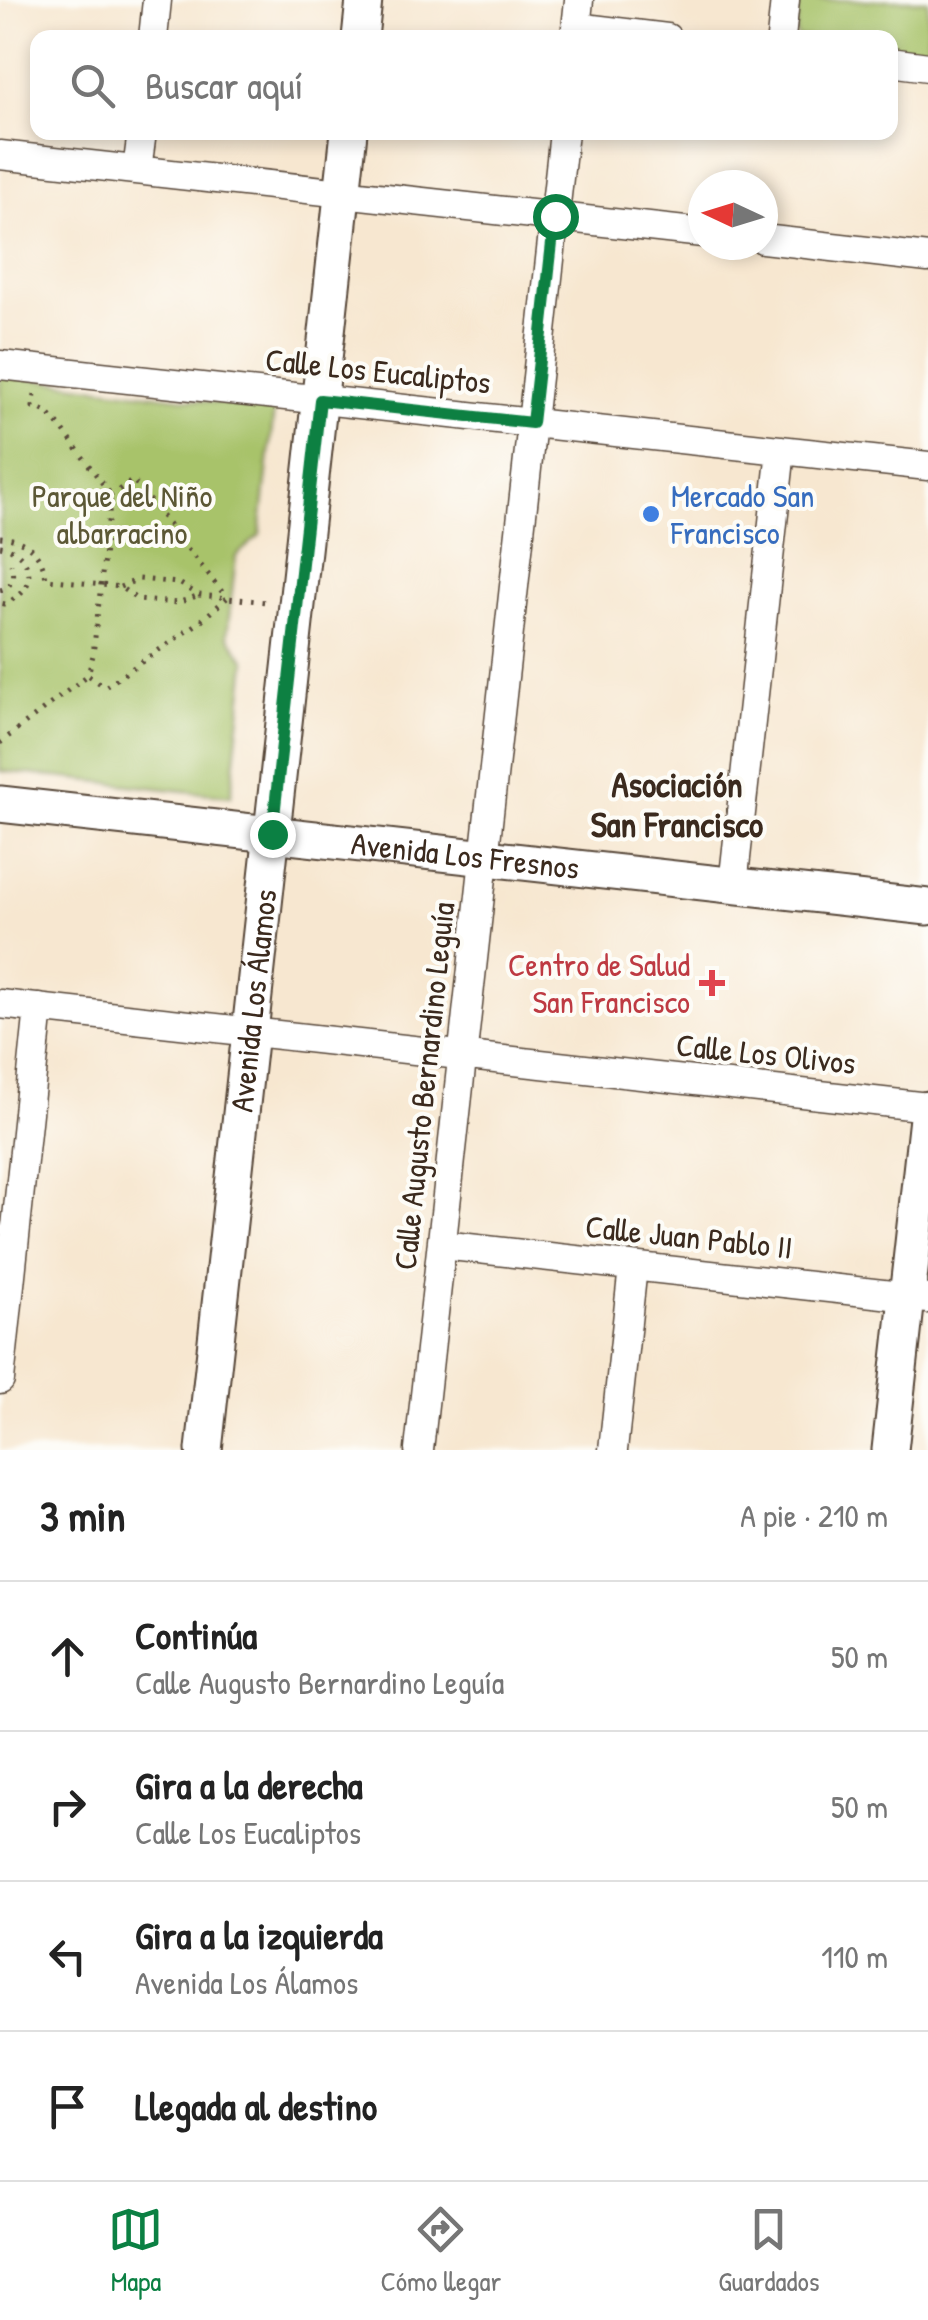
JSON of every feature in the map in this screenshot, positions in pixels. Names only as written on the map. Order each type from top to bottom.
[{"type":"street","points":[[154,30],[158,0]]},
{"type":"street","points":[[361,30],[364,0]]},
{"type":"street","points":[[782,30],[785,0]]},
{"type":"street","points":[[577,22],[622,30]]},
{"type":"street","points":[[898,63],[928,66]]},
{"type":"street","points":[[137,170],[141,140]]},
{"type":"street","name":"Avenida Los Álamos","points":[[204,1450],[349,140]]},
{"type":"street","name":"Calle Augusto Bernardino Leguía","points":[[419,1450],[563,140]]},
{"type":"street","points":[[0,155],[688,230]]},
{"type":"street","points":[[778,241],[928,258]]},
{"type":"street","name":"Calle Los Eucaliptos","points":[[0,365],[928,466]]},
{"type":"street","points":[[733,885],[781,450]]},
{"type":"street","name":"Avenida Los Fresnos","points":[[0,804],[928,907]]},
{"type":"street","name":"Calle Los Olivos","points":[[0,1004],[928,1108]]},
{"type":"street","points":[[0,1380],[9,1200],[39,1008]]},
{"type":"street","points":[[890,1450],[918,1298],[928,1108]]},
{"type":"street","name":"Calle Juan Pablo II","points":[[442,1245],[918,1298]]},
{"type":"street","points":[[613,1450],[634,1266]]},
{"type":"path","points":[[0,743],[88,676],[94,654],[111,495],[48,412],[33,408],[38,369]]},
{"type":"path","points":[[111,495],[133,480],[227,598]]},
{"type":"path","points":[[0,537],[16,538],[31,548],[44,566],[46,579],[120,587],[139,579],[179,583],[199,595],[297,606]]},
{"type":"path","points":[[0,546],[22,556],[28,578],[24,590],[5,604],[0,603]]},
{"type":"path","points":[[0,590],[10,585],[14,577],[11,564]]},
{"type":"path","points":[[120,587],[138,600],[178,603],[199,595]]},
{"type":"path","points":[[88,676],[105,687],[197,624],[227,598]]},
{"type":"green space","points":[[799,0],[928,0],[928,55],[898,52],[898,30],[796,30]]},
{"type":"green space","name":"Parque del Niño albarracino","points":[[0,375],[274,410],[260,535],[236,556],[227,635],[246,661],[231,796],[0,771]]},
{"type":"place","name":"Mercado San Francisco","points":[[651,514]]},
{"type":"place","name":"Centro de Salud San Francisco","points":[[712,983]]},
{"type":"district","name":"Asociación San Francisco","points":[[677,805]]},
{"type":"route","points":[[272,834],[320,400],[532,423],[555,216]]}]
